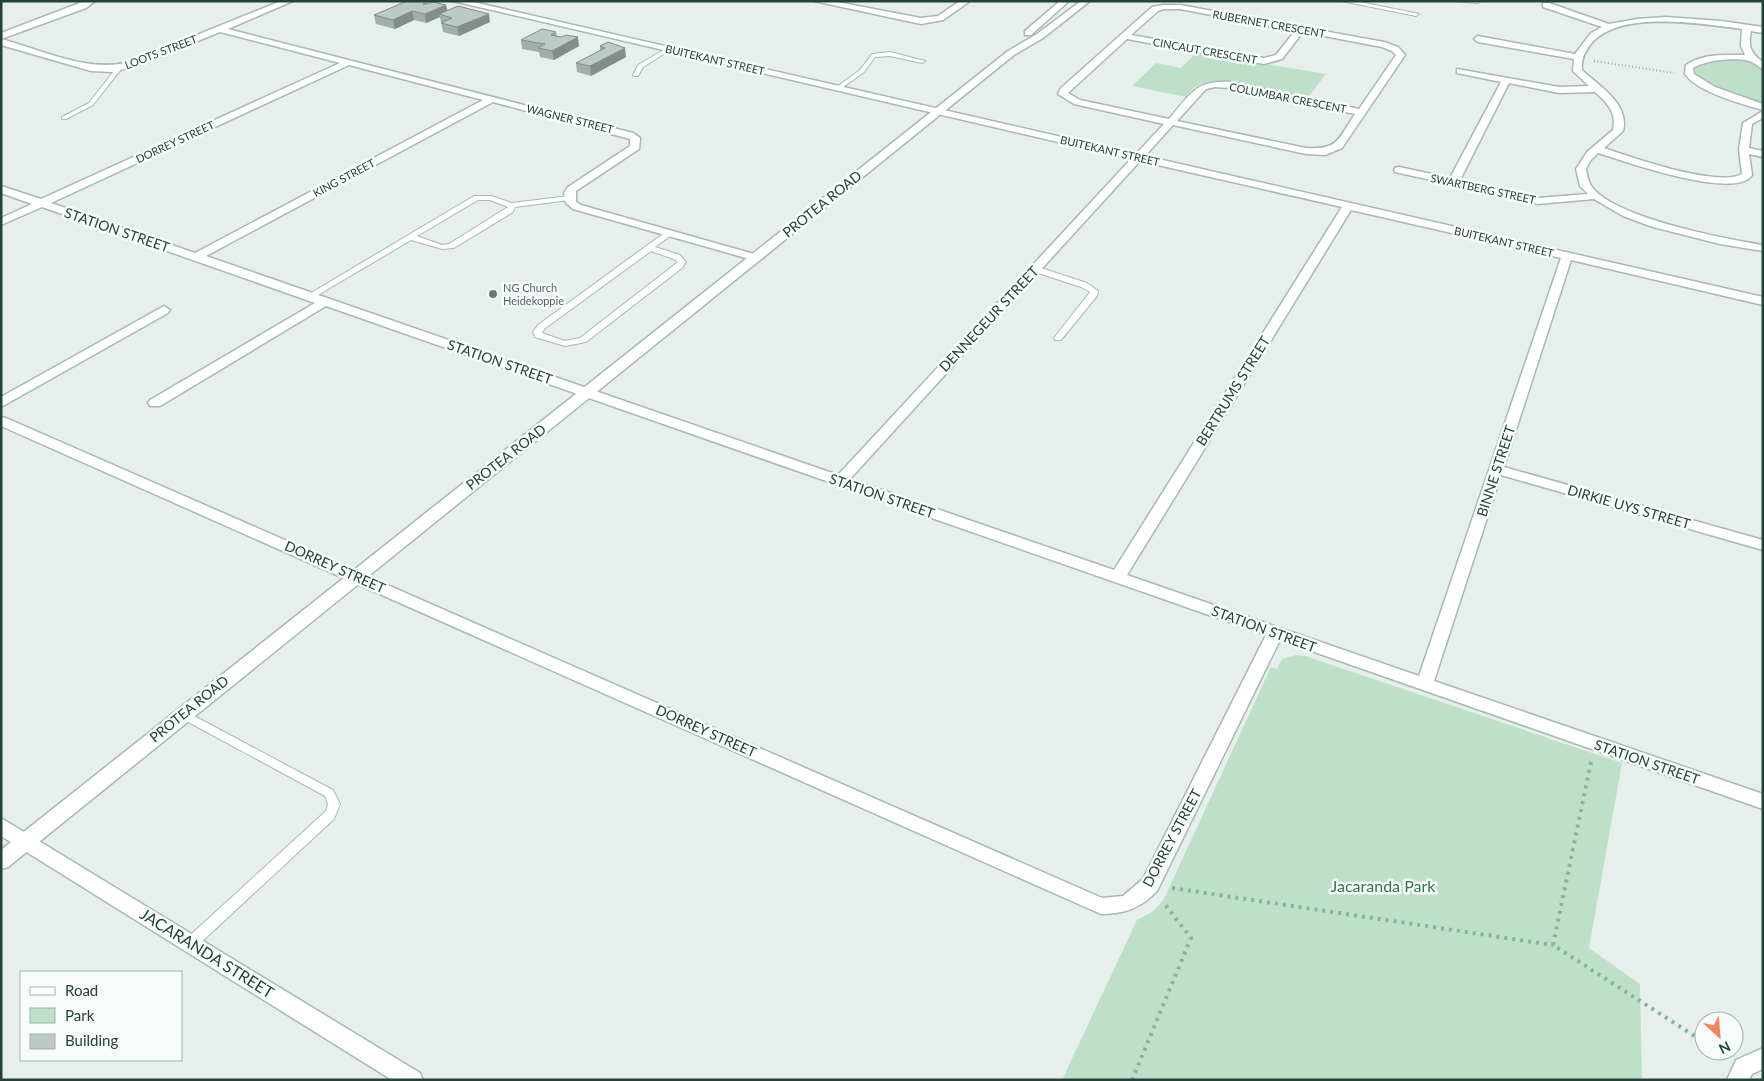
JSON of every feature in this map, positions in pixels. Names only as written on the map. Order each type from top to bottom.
[{"type":"street","points":[[1,36],[83,6],[91,1]]},
{"type":"street","name":"LOOTS STREET","points":[[1,42],[91,68],[119,68],[289,1]]},
{"type":"street","name":"BUITEKANT STREET","points":[[456,1],[1763,302]]},
{"type":"street","points":[[818,1],[921,21],[940,18],[966,1]]},
{"type":"street","name":"PROTEA ROAD","points":[[1011,54],[1028,33],[1065,1]]},
{"type":"street","name":"PROTEA ROAD","points":[[1,861],[757,258],[938,111],[1011,54],[1040,36],[1086,1]]},
{"type":"street","name":"RUBERNET CRESCENT","points":[[1168,6],[1384,45],[1400,53],[1400,56],[1338,146],[1325,152],[1316,152],[1077,102],[1064,94],[1064,90],[1126,36],[1155,9],[1168,6]]},
{"type":"street","points":[[1545,6],[1608,28]]},
{"type":"street","points":[[1763,30],[1707,22],[1668,20],[1636,22],[1608,28],[1588,38],[1576,64],[1578,71],[1617,109],[1620,127],[1583,163],[1581,174],[1585,183],[1597,196],[1624,212],[1670,229],[1736,245],[1763,248]]},
{"type":"street","points":[[1746,28],[1744,42],[1750,58]]},
{"type":"street","name":"WAGNER STREET","points":[[220,29],[622,132],[635,138],[636,143],[631,151],[572,189],[569,193],[569,198]]},
{"type":"street","name":"CINCAUT CRESCENT","points":[[1126,36],[1264,61],[1278,57],[1300,30]]},
{"type":"street","points":[[1478,39],[1578,58]]},
{"type":"street","points":[[1763,66],[1750,58],[1720,58],[1695,63],[1689,67],[1690,75],[1708,88],[1763,107]]},
{"type":"street","name":"DORREY STREET","points":[[1,222],[349,62]]},
{"type":"street","points":[[1460,71],[1558,90],[1597,89]]},
{"type":"street","points":[[1454,182],[1506,80]]},
{"type":"street","name":"COLUMBAR CRESCENT","points":[[1138,158],[1200,90],[1215,84],[1230,85],[1360,112]]},
{"type":"street","name":"KING STREET","points":[[196,257],[492,99]]},
{"type":"street","points":[[1597,150],[1701,179],[1724,182],[1738,181],[1746,176],[1744,150],[1748,123],[1763,114]]},
{"type":"street","points":[[1744,150],[1763,154]]},
{"type":"street","name":"DENNEGEUR STREET","points":[[840,481],[1138,158]]},
{"type":"street","name":"SWARTBERG STREET","points":[[1399,170],[1538,201],[1597,196]]},
{"type":"street","name":"STATION STREET","points":[[1,189],[1118,576],[1275,633],[1763,802]]},
{"type":"street","points":[[569,198],[571,203],[577,207],[757,258]]},
{"type":"street","name":"BERTRUMS STREET","points":[[1118,576],[1348,206]]},
{"type":"street","name":"BINNE STREET","points":[[1424,685],[1567,256]]},
{"type":"street","points":[[155,404],[325,302]]},
{"type":"street","points":[[1,403],[164,310]]},
{"type":"street","name":"DORREY STREET","points":[[1,421],[1101,906],[1120,906],[1137,899],[1150,885],[1275,633]]},
{"type":"street","name":"DIRKIE UYS STREET","points":[[1496,469],[1763,545]]},
{"type":"street","name":"JACARANDA STREET","points":[[1,826],[412,1080]]},
{"type":"street","points":[[1738,1080],[1744,1067],[1763,1058]]},
{"type":"lane","points":[[1345,1],[1416,14]]},
{"type":"lane","points":[[1458,1],[1478,1]]},
{"type":"lane","points":[[636,75],[640,66],[669,50]]},
{"type":"lane","points":[[837,89],[862,71],[874,55],[890,54],[922,61]]},
{"type":"lane","points":[[64,118],[91,104],[119,68]]},
{"type":"lane","points":[[310,296],[477,198],[491,198],[511,205],[569,198]]},
{"type":"lane","points":[[410,237],[442,247],[451,246],[510,210],[511,205]]},
{"type":"lane","points":[[650,248],[677,257],[682,262],[680,266],[583,340],[565,344],[538,335],[537,332],[541,327],[670,233]]},
{"type":"lane","points":[[1035,269],[1084,285],[1094,291],[1094,294],[1058,338]]},
{"type":"lane","points":[[183,714],[329,793],[334,801],[334,808],[330,815],[191,943]]},
{"type":"path","points":[[1578,58],[1690,75]]},
{"type":"path","points":[[1553,945],[1595,744]]},
{"type":"path","points":[[1150,885],[1553,945],[1694,1036]]},
{"type":"path","points":[[1132,1080],[1191,938],[1150,885]]},
{"type":"green space","points":[[1197,52],[1326,74],[1307,99],[1238,84],[1211,82],[1201,84],[1192,89],[1186,97],[1132,86],[1156,63],[1181,68]]},
{"type":"green space","points":[[1739,60],[1752,63],[1763,70],[1763,104],[1710,85],[1695,74],[1695,68],[1705,63]]},
{"type":"green space","name":"Jacaranda Park","points":[[1296,655],[1305,656],[1622,763],[1589,948],[1640,984],[1642,1080],[1062,1080],[1137,920],[1152,912],[1163,901],[1271,667],[1277,669],[1282,659]]},
{"type":"building","points":[[407,1],[424,1],[427,2],[423,4],[433,2],[446,5],[425,14],[412,11],[393,20],[374,15]]},
{"type":"building","points":[[458,6],[489,14],[457,27],[441,23],[452,18],[439,14]]},
{"type":"building","points":[[542,29],[556,32],[551,35],[578,37],[552,51],[538,48],[545,44],[521,40]]},
{"type":"building","points":[[608,42],[625,48],[590,66],[576,63],[605,48],[600,46]]},
{"type":"place","name":"NG Church Heidekoppie","points":[[493,294]]}]
